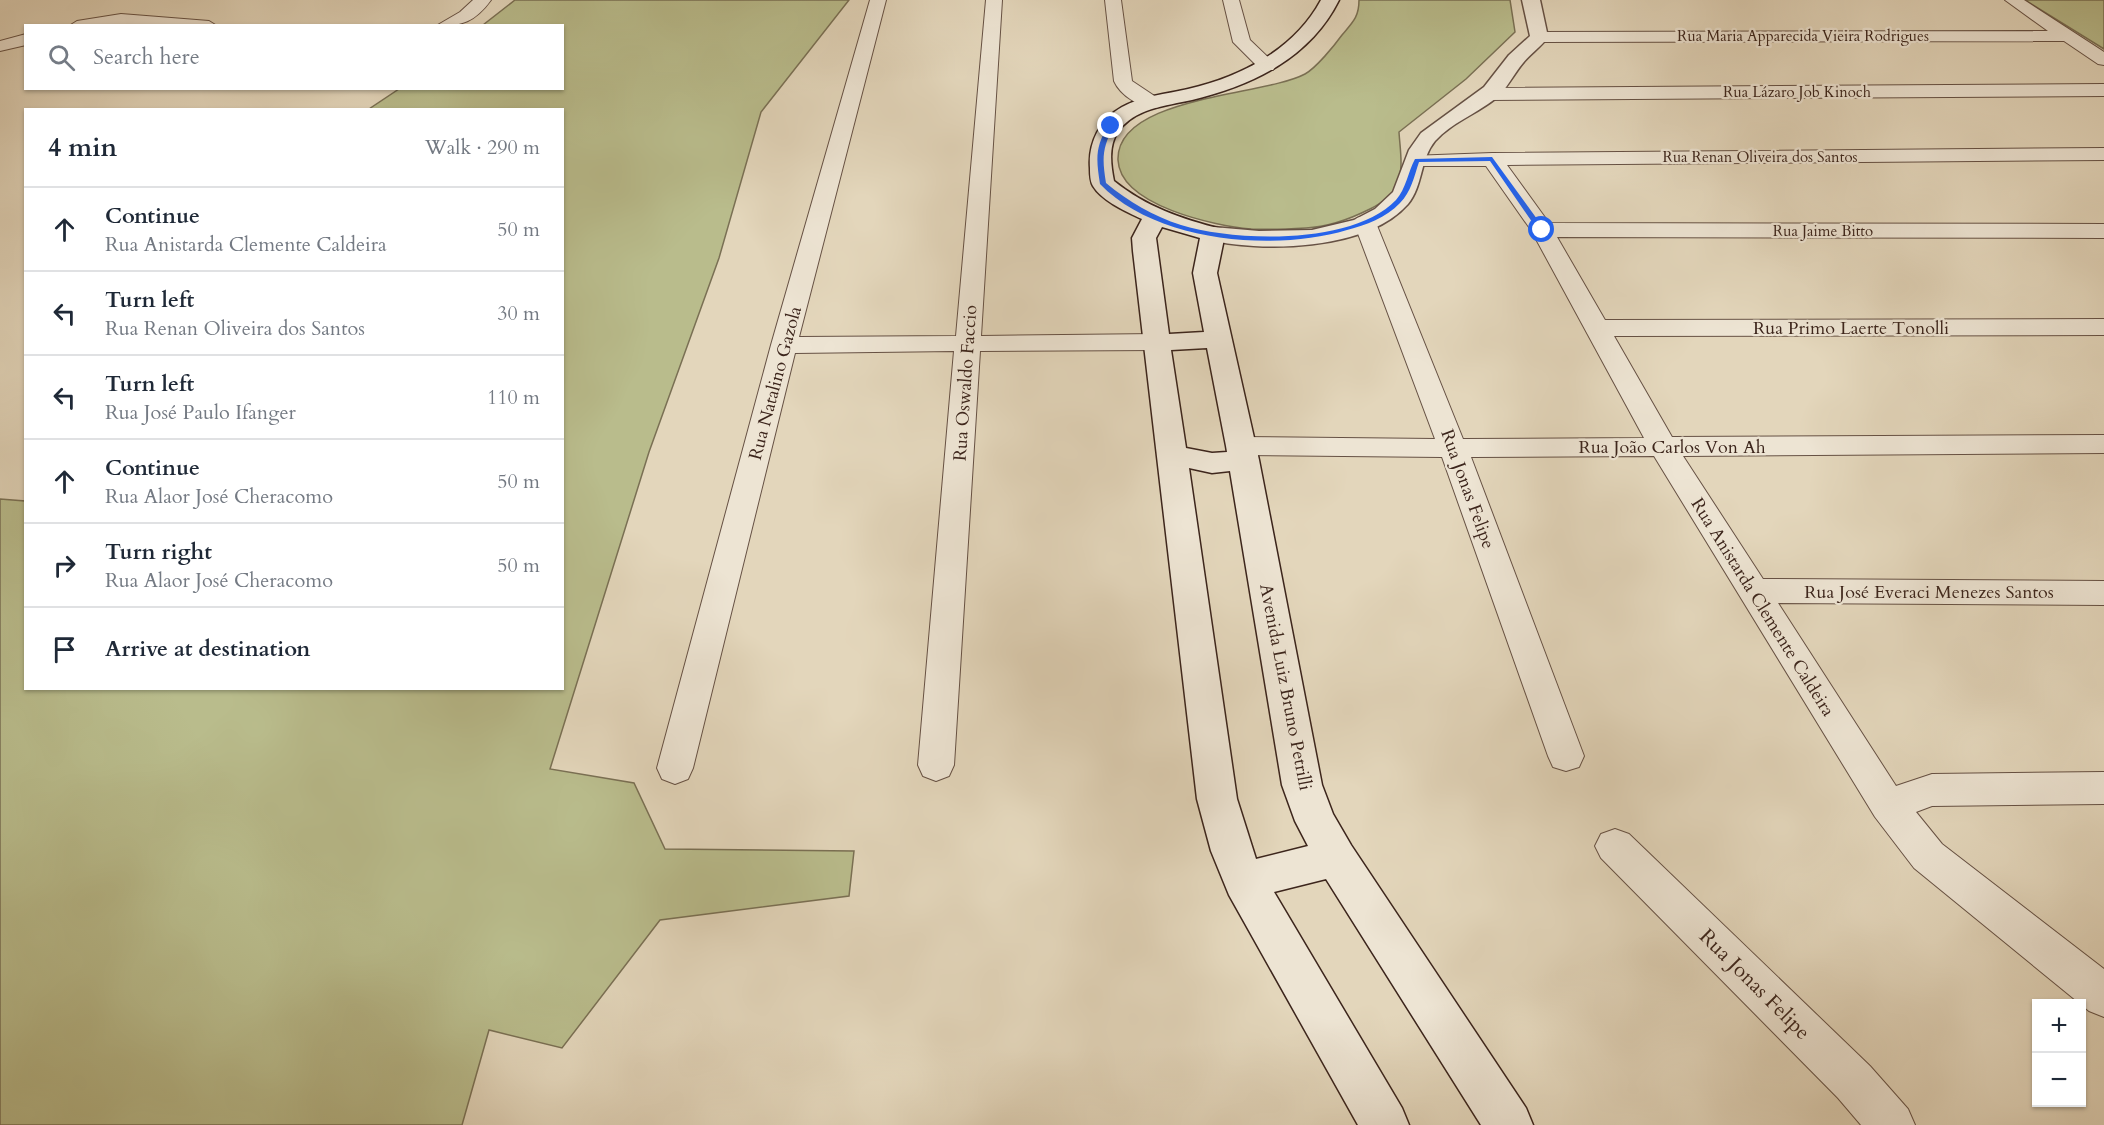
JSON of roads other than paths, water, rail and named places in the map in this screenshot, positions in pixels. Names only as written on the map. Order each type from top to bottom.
[{"type":"main road","points":[[1330,0],[1313,27],[1290,50],[1267,66],[1223,85],[1131,110],[1111,126],[1101,145],[1100,162],[1103,184],[1123,201],[1155,217],[1181,227],[1213,234],[1269,240],[1297,238],[1324,235],[1365,223],[1385,212],[1407,190],[1425,139],[1449,119],[1489,94],[1518,56],[1539,37],[1531,0]]},
{"type":"main road","points":[[1155,217],[1144,238],[1217,799],[1232,851],[1244,881],[1385,1125]]},
{"type":"main road","name":"Avenida Luiz Bruno Petrilli","points":[[1213,234],[1206,273],[1242,453],[1302,785],[1315,821],[1336,858],[1509,1125]]},
{"type":"main road","points":[[1157,342],[1219,340]]},
{"type":"main road","points":[[1172,455],[1212,463],[1242,453]]},
{"type":"main road","points":[[1244,881],[1336,858]]},
{"type":"street","points":[[448,24],[466,16],[483,0]]},
{"type":"street","name":"Rua Natalino Gazola","points":[[675,768],[784,345],[878,0]]},
{"type":"street","name":"Rua Oswaldo Faccio","points":[[936,765],[994,0]]},
{"type":"street","points":[[1113,0],[1123,81],[1126,87],[1152,103]]},
{"type":"street","points":[[1231,0],[1242,42],[1267,66]]},
{"type":"street","points":[[2013,0],[2104,60]]},
{"type":"street","points":[[90,24],[121,19],[184,24]]},
{"type":"street","name":"Rua Maria Apparecida Vieira Rodrigues","points":[[1539,37],[2068,36]]},
{"type":"street","points":[[0,46],[24,40]]},
{"type":"street","name":"Rua Lázaro Job Kinoch","points":[[1489,94],[2104,90]]},
{"type":"street","name":"Rua Renan Oliveira dos Santos","points":[[1417,160],[2104,154]]},
{"type":"street","name":"Rua Anistarda Clemente Caldeira","points":[[1492,159],[1542,230],[1663,447],[1888,805],[1928,856],[2104,996]]},
{"type":"street","name":"Rua Jonas Felipe","points":[[1365,223],[1453,448],[1566,756]]},
{"type":"street","name":"Rua Jaime Bitto","points":[[1542,230],[2104,231]]},
{"type":"street","name":"Rua Primo Laerte Tonolli","points":[[1598,328],[2104,327]]},
{"type":"street","points":[[784,345],[1157,342]]},
{"type":"street","name":"Rua João Carlos Von Ah","points":[[1242,453],[1453,448],[2104,444]]},
{"type":"street","name":"Rua José Everaci Menezes Santos","points":[[1754,591],[2104,593]]},
{"type":"street","points":[[1888,805],[1932,790],[2104,788]]},
{"type":"street","name":"Rua Jonas Felipe","points":[[1615,846],[1854,1082],[1892,1125]]}]
